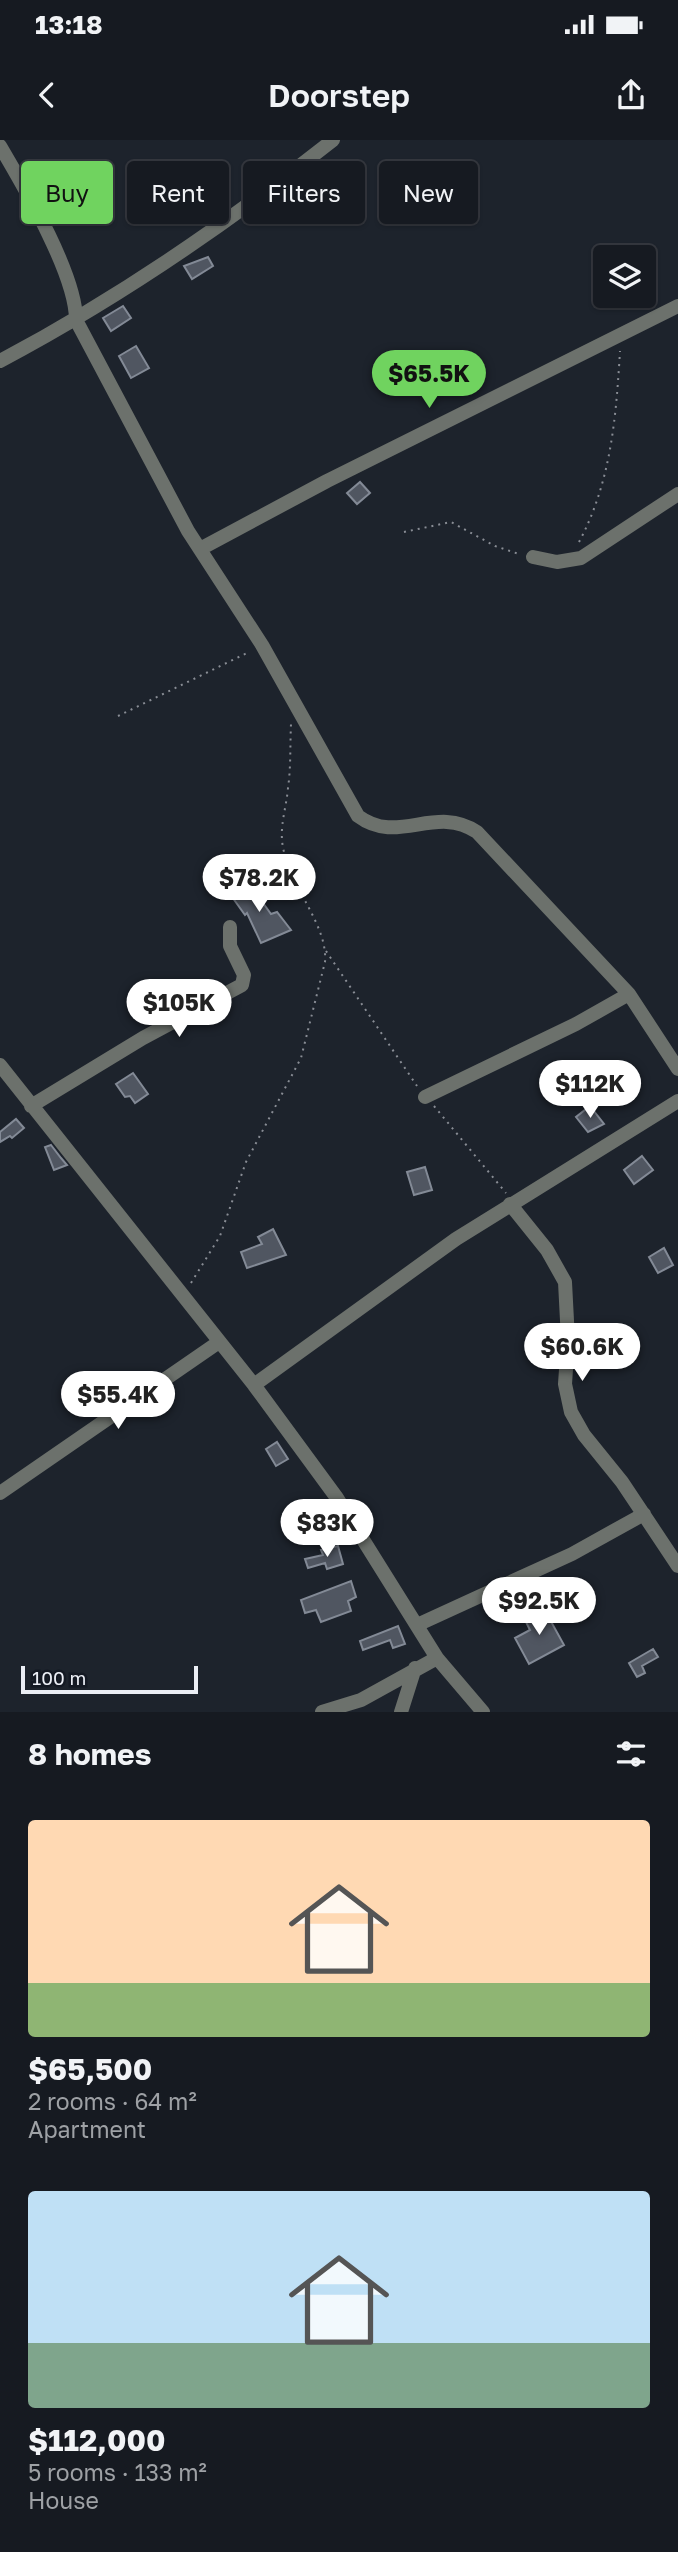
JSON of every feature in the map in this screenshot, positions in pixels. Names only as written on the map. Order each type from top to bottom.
[{"type":"street","points":[[0,360],[76,320],[201,241],[332,140]]},
{"type":"street","points":[[0,146],[39,218],[72,290],[76,320],[200,549],[262,645],[358,816],[371,826],[389,830],[445,820],[464,823],[498,853],[629,994],[678,1069]]},
{"type":"street","points":[[200,549],[370,459],[678,306]]},
{"type":"street","points":[[533,557],[569,561],[581,558],[678,494]]},
{"type":"street","points":[[31,1106],[144,1038],[242,985],[244,975],[230,946],[230,927]]},
{"type":"street","points":[[425,1097],[576,1024],[629,994]]},
{"type":"street","points":[[0,1065],[254,1385],[337,1499],[437,1658],[483,1712]]},
{"type":"street","points":[[254,1385],[334,1325],[512,1203],[678,1101]]},
{"type":"street","points":[[512,1203],[547,1250],[565,1282],[566,1399],[584,1435],[644,1514],[678,1566]]},
{"type":"street","points":[[0,1493],[219,1342]]},
{"type":"street","points":[[417,1625],[572,1554],[644,1514]]},
{"type":"street","points":[[322,1712],[361,1700],[437,1658]]},
{"type":"street","points":[[401,1712],[415,1668]]},
{"type":"path","points":[[569,561],[591,520],[606,474],[616,411],[620,336]]},
{"type":"path","points":[[404,532],[451,522],[495,546],[533,557]]},
{"type":"path","points":[[118,716],[262,645]]},
{"type":"path","points":[[293,699],[290,778],[280,834],[291,877],[320,931],[326,950],[425,1097],[512,1203]]},
{"type":"path","points":[[183,1296],[220,1236],[246,1162],[301,1058],[326,950]]},
{"type":"building","points":[[208,257],[213,266],[192,279],[184,266]]},
{"type":"building","points":[[123,306],[131,318],[111,331],[103,318]]},
{"type":"building","points":[[136,346],[149,368],[131,378],[119,356]]},
{"type":"building","points":[[360,482],[370,493],[357,504],[347,493]]},
{"type":"building","points":[[248,882],[271,914],[277,912],[291,930],[261,943],[247,913],[245,915],[230,894]]},
{"type":"building","points":[[133,1073],[148,1094],[135,1103],[130,1096],[125,1097],[116,1084]]},
{"type":"building","points":[[590,1106],[604,1124],[588,1132],[576,1117]]},
{"type":"building","points":[[16,1119],[24,1128],[12,1138],[10,1136],[0,1142],[0,1132]]},
{"type":"building","points":[[51,1145],[67,1165],[54,1170],[45,1147]]},
{"type":"building","points":[[642,1156],[653,1170],[634,1184],[624,1170]]},
{"type":"building","points":[[425,1167],[432,1190],[414,1195],[407,1172]]},
{"type":"building","points":[[273,1229],[286,1255],[247,1268],[241,1252],[262,1244],[258,1237]]},
{"type":"building","points":[[664,1248],[673,1265],[658,1273],[649,1257]]},
{"type":"building","points":[[277,1442],[288,1459],[276,1466],[266,1449]]},
{"type":"building","points":[[338,1546],[343,1564],[327,1569],[325,1563],[308,1568],[305,1559],[323,1555],[321,1550]]},
{"type":"building","points":[[351,1581],[356,1597],[348,1601],[351,1611],[321,1622],[316,1610],[305,1613],[301,1600]]},
{"type":"building","points":[[543,1607],[564,1645],[529,1664],[515,1638],[530,1630],[524,1618]]},
{"type":"building","points":[[398,1626],[405,1644],[393,1648],[390,1640],[363,1650],[360,1641]]},
{"type":"building","points":[[653,1649],[658,1657],[642,1666],[645,1673],[637,1677],[629,1663]]}]
